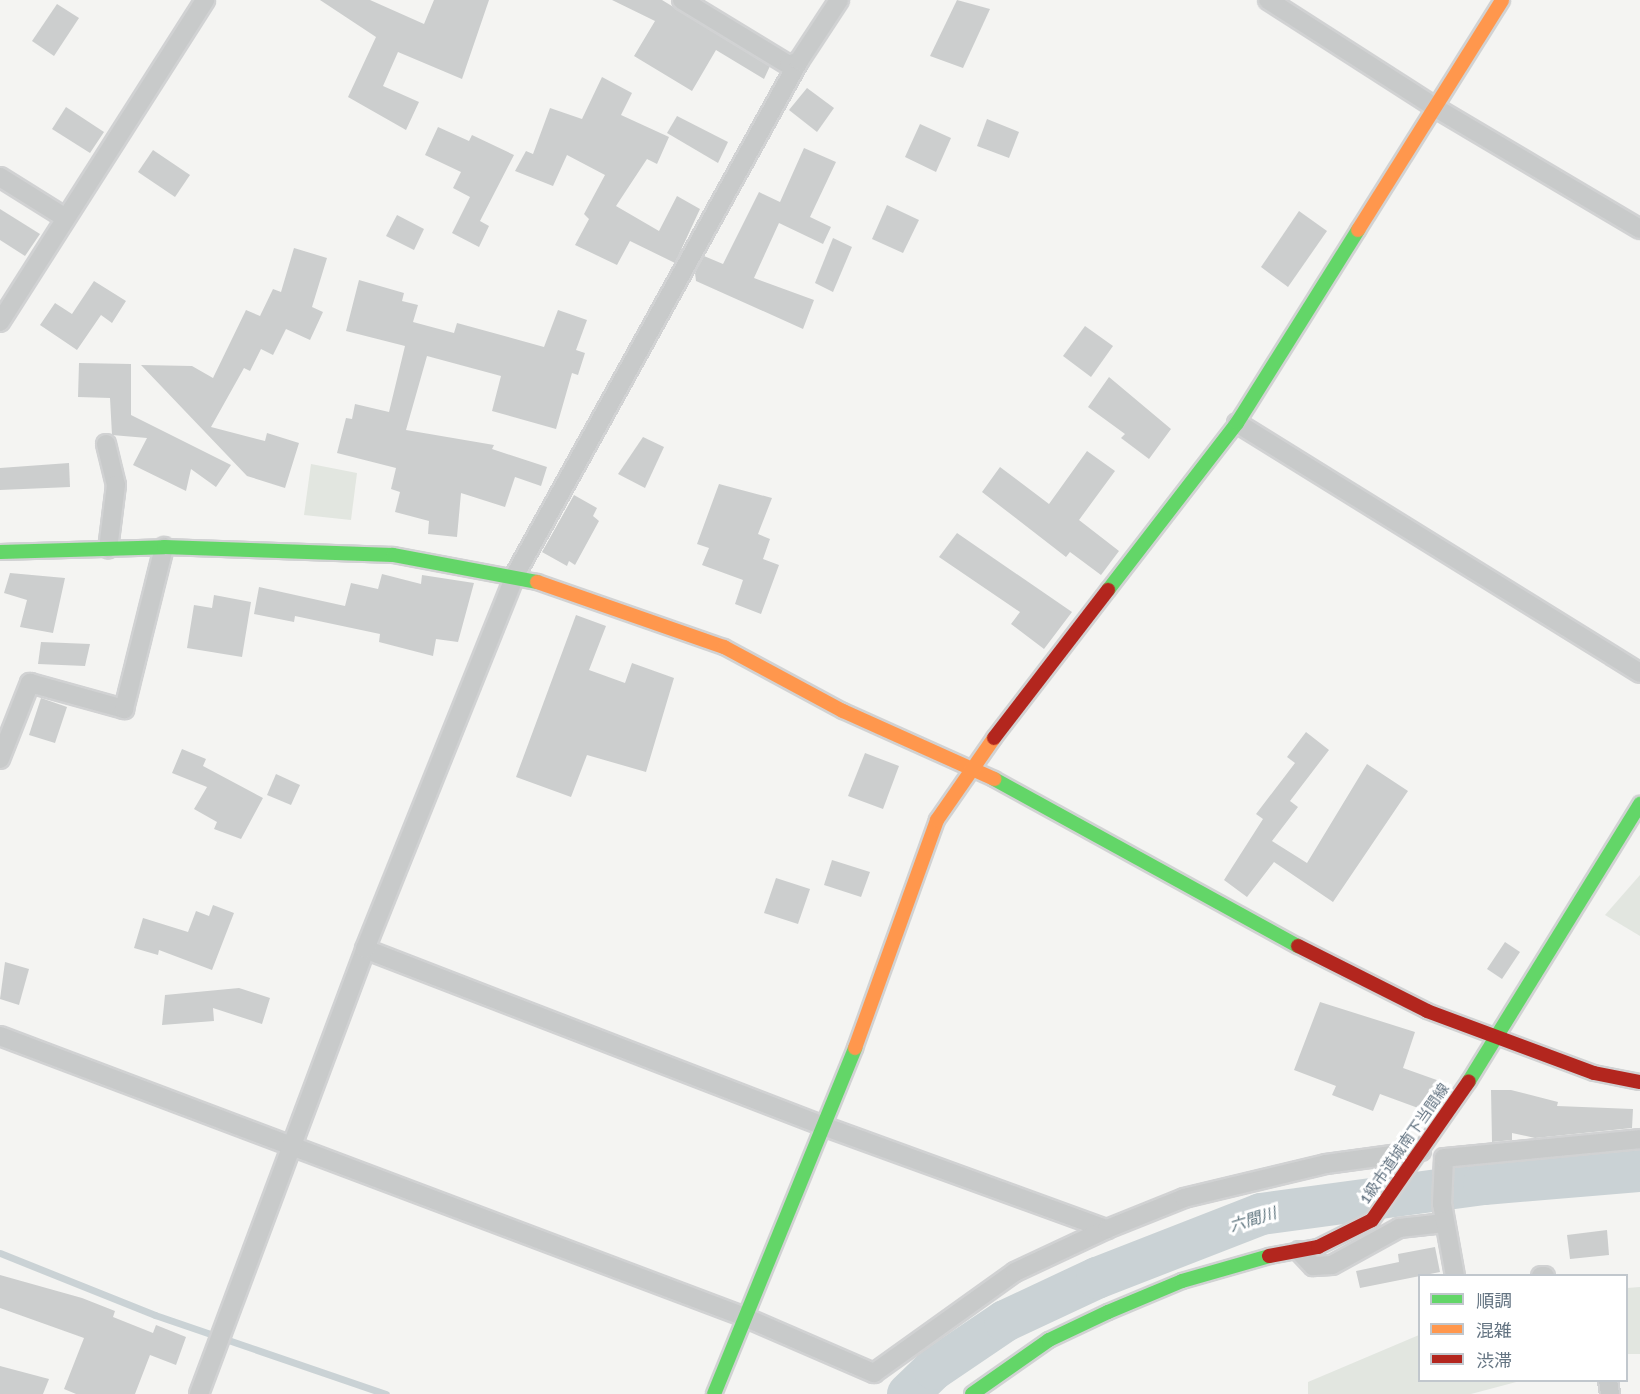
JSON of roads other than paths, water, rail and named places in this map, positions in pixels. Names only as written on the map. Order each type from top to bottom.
[{"type":"street","points":[[0,322],[64,217],[206,0]]},
{"type":"street","points":[[682,0],[789,65],[799,61]]},
{"type":"street","points":[[199,1394],[365,949],[514,575],[799,61],[839,0]]},
{"type":"street","points":[[1268,0],[1436,108],[1640,229]]},
{"type":"street","points":[[714,1394],[742,1316],[826,1128],[937,820],[972,767],[1237,423],[1502,0]]},
{"type":"street","points":[[0,177],[64,217]]},
{"type":"street","points":[[1237,423],[1640,673]]},
{"type":"street","points":[[106,444],[116,485],[108,549]]},
{"type":"street","points":[[0,759],[30,683],[124,709],[164,547]]},
{"type":"street","points":[[0,552],[164,547],[393,555],[514,575],[724,647],[843,711],[972,767],[1356,978],[1427,1011],[1501,1035],[1594,1073],[1640,1082]]},
{"type":"street","name":"1級市道城南下当間線","points":[[972,1394],[1049,1340],[1108,1312],[1182,1281],[1345,1237],[1372,1220],[1501,1035],[1640,804]]},
{"type":"street","points":[[365,949],[826,1128],[1107,1229]]},
{"type":"street","points":[[0,1036],[742,1316],[874,1373],[1015,1272],[1107,1229],[1184,1198],[1326,1164],[1417,1157]]},
{"type":"street","points":[[1455,1274],[1442,1204],[1441,1174],[1444,1158],[1640,1139]]},
{"type":"street","points":[[1299,1251],[1313,1266],[1332,1265],[1399,1228],[1445,1223]]},
{"type":"waterway","name":"六間川","points":[[908,1394],[934,1369],[1005,1321],[1097,1278],[1261,1214],[1484,1184],[1640,1171]]},
{"type":"waterway","points":[[0,1253],[155,1315],[386,1394]]}]
